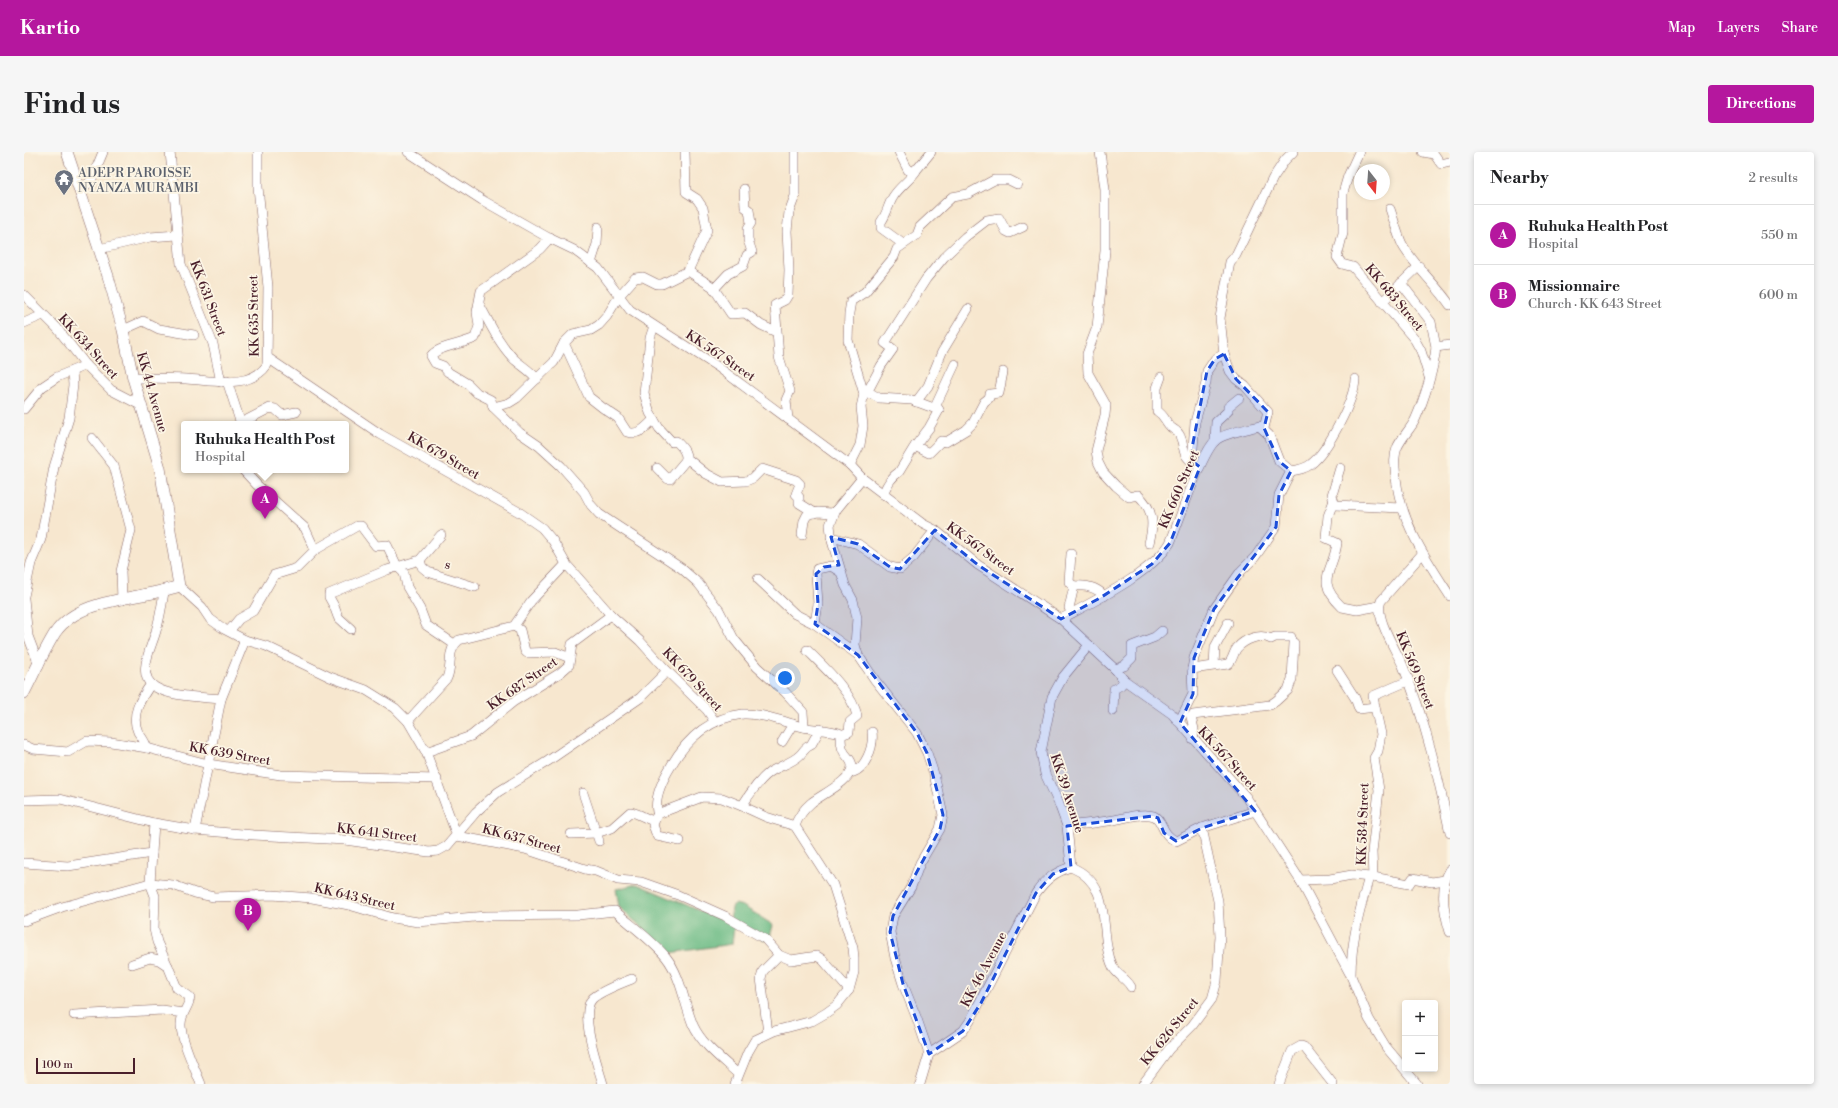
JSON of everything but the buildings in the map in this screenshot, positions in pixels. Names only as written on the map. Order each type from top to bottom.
[{"type":"main road","name":"KK 44 Avenue","points":[[67,152],[99,249],[123,330],[133,378],[160,468],[179,586]]},
{"type":"main road","points":[[24,693],[56,632],[77,613],[95,606],[164,592],[179,586]]},
{"type":"street","points":[[80,190],[91,181],[103,152]]},
{"type":"street","name":"KK 631 Street","points":[[170,152],[181,264],[213,344],[224,382],[240,421]]},
{"type":"street","name":"KK 635 Street","points":[[133,378],[185,378],[224,382],[249,379],[262,372],[267,365],[268,287],[258,187],[258,152]]},
{"type":"street","name":"KK 567 Street","points":[[408,152],[482,200],[574,250],[598,268],[630,310],[718,367],[850,465],[862,478],[923,524],[935,530],[978,565],[1061,619],[1115,669],[1124,680],[1172,714],[1246,796],[1300,880],[1350,976],[1369,1019],[1386,1047],[1417,1084]]},
{"type":"street","points":[[493,407],[509,403],[518,398],[554,362],[564,344],[573,334],[591,330],[599,325],[619,296],[638,276],[657,284],[662,284],[688,271],[707,230],[707,225],[703,208],[700,203],[686,192],[685,152]]},
{"type":"street","points":[[788,419],[786,407],[789,387],[779,357],[775,305],[785,300],[788,295],[789,270],[787,231],[789,212],[795,196],[795,152]]},
{"type":"street","points":[[899,152],[908,170],[916,170]]},
{"type":"street","points":[[903,244],[881,228],[881,222],[886,216],[893,196],[911,179],[916,170],[931,152]]},
{"type":"street","points":[[1100,152],[1105,189],[1105,251],[1097,327],[1087,354],[1088,373],[1106,405],[1096,451],[1101,467],[1116,486],[1126,495],[1138,495],[1143,500],[1153,522],[1149,544]]},
{"type":"street","points":[[1293,152],[1285,160],[1273,178],[1234,259],[1230,262],[1220,318],[1224,354],[1230,371],[1236,379],[1245,386],[1268,412],[1264,428],[1274,444],[1279,461],[1291,471],[1310,466],[1323,450],[1338,427],[1351,396],[1355,379]]},
{"type":"street","name":"KK 683 Street","points":[[1360,152],[1348,176],[1343,192],[1343,233],[1337,257],[1342,264],[1353,267],[1415,340],[1421,351],[1429,377]]},
{"type":"street","points":[[1423,152],[1434,154],[1441,164],[1450,162]]},
{"type":"street","points":[[864,394],[848,340],[851,301],[869,288],[894,257],[897,249],[903,244],[908,243],[917,235],[920,227],[952,197],[968,194],[994,180],[1009,180],[1017,184]]},
{"type":"street","points":[[714,289],[728,274],[743,266],[748,255],[752,252],[748,240],[748,228],[751,223],[749,210],[745,207],[744,189]]},
{"type":"street","points":[[1390,209],[1402,243],[1419,266],[1441,291],[1450,305]]},
{"type":"street","points":[[850,465],[860,445],[863,426],[861,407],[864,394],[870,387],[881,366],[893,349],[885,343],[926,278],[944,257],[987,220],[998,218],[1006,231],[1010,233],[1023,227]]},
{"type":"street","points":[[591,263],[597,244],[598,227]]},
{"type":"street","points":[[99,249],[150,237],[178,235]]},
{"type":"street","points":[[550,238],[540,249],[481,291],[477,312],[479,326],[475,338],[433,352],[431,356],[435,363],[443,366],[448,372],[468,384],[477,393],[490,400],[493,407],[520,433],[539,446],[561,466],[584,492],[598,514],[682,568],[698,583],[719,610],[734,639],[757,667],[785,692],[804,712],[804,727]]},
{"type":"street","points":[[1382,302],[1419,266]]},
{"type":"street","points":[[688,271],[697,275],[714,289],[731,314],[745,313],[776,332]]},
{"type":"street","points":[[1402,283],[1431,322],[1436,347],[1434,363],[1414,420],[1398,446],[1394,463],[1401,508],[1422,554],[1450,596]]},
{"type":"street","name":"KK 634 Street","points":[[24,295],[57,328],[86,365],[111,390],[142,406]]},
{"type":"street","points":[[478,304],[496,334],[513,358],[532,373],[536,379]]},
{"type":"street","points":[[916,402],[928,386],[942,352],[968,309]]},
{"type":"street","points":[[24,323],[43,315]]},
{"type":"street","points":[[123,330],[139,321],[143,321],[159,329],[194,335]]},
{"type":"street","points":[[654,326],[650,338],[644,393],[659,428],[672,442],[676,441],[680,445],[686,456],[686,460],[670,479],[668,479],[657,468]]},
{"type":"street","points":[[564,344],[589,397],[618,418],[627,432],[635,434],[638,433],[654,419]]},
{"type":"street","points":[[1436,347],[1450,345]]},
{"type":"street","points":[[1192,461],[1195,422],[1206,383],[1207,371],[1215,359],[1224,354]]},
{"type":"street","name":"KK 679 Street","points":[[268,358],[380,434],[519,512],[542,528],[553,541],[566,564],[611,614],[640,641],[667,671],[707,710],[715,722],[743,714],[836,732],[841,735]]},
{"type":"street","points":[[939,410],[936,405],[955,364]]},
{"type":"street","points":[[24,409],[42,387],[86,365]]},
{"type":"street","points":[[24,596],[31,563],[41,539],[54,467],[69,418],[73,385],[72,371]]},
{"type":"street","points":[[915,446],[929,453],[941,441],[946,442],[966,430],[973,423],[990,394],[998,393],[1003,372]]},
{"type":"street","points":[[1161,377],[1157,388],[1157,411],[1164,415],[1169,427],[1177,430],[1182,440],[1184,454],[1192,461],[1201,465]]},
{"type":"street","points":[[864,394],[872,394],[879,398],[912,400],[939,410]]},
{"type":"street","points":[[1215,441],[1216,422],[1228,411],[1228,407],[1239,398]]},
{"type":"street","points":[[246,421],[270,408],[275,409],[282,415],[296,412]]},
{"type":"street","points":[[883,494],[891,478],[894,474],[899,472],[915,446],[929,428],[939,410]]},
{"type":"street","name":"KK 660 Street","points":[[1061,619],[1104,596],[1152,564],[1165,551],[1170,543],[1201,465],[1215,441],[1224,436],[1259,426],[1264,428]]},
{"type":"street","points":[[92,438],[114,466],[130,525],[129,539],[121,571],[122,600]]},
{"type":"street","points":[[686,460],[689,460],[705,473],[722,482],[746,481],[753,478],[762,469],[790,478],[800,484],[796,494],[799,498],[799,503],[815,512],[832,513],[836,510]]},
{"type":"street","points":[[1340,468],[1332,494],[1333,503],[1328,516],[1326,538],[1337,543],[1336,553],[1327,578],[1328,591],[1342,607],[1356,610],[1379,606],[1381,601],[1422,554]]},
{"type":"street","points":[[1178,721],[1193,694],[1192,668],[1194,658],[1214,609],[1241,571],[1255,557],[1276,527],[1279,495],[1291,471]]},
{"type":"street","points":[[246,473],[305,528],[315,550]]},
{"type":"street","points":[[862,478],[836,510],[830,525],[831,537],[845,585],[853,600],[857,618],[855,645],[858,655],[874,680],[917,733],[927,753],[934,774],[943,815],[940,829],[920,862],[911,887],[893,916],[890,932],[895,958],[903,984],[929,1054],[920,1084]]},
{"type":"street","points":[[1333,503],[1334,505],[1401,508]]},
{"type":"street","points":[[802,535],[804,521],[808,515],[815,512]]},
{"type":"street","points":[[229,631],[239,619],[253,611],[274,575],[297,568],[315,550],[357,526],[361,526],[376,546],[380,547],[387,545],[397,566],[404,573],[407,587],[420,609],[426,625],[454,644]]},
{"type":"street","points":[[831,537],[858,544],[890,567],[900,569],[914,557],[935,530]]},
{"type":"street","points":[[351,630],[338,617],[329,594],[397,566],[420,560],[441,535]]},
{"type":"street","points":[[1071,554],[1069,582],[1074,586],[1085,585],[1094,588],[1100,591],[1104,596]]},
{"type":"street","name":"s","points":[[420,560],[425,571],[475,587]]},
{"type":"street","points":[[408,721],[447,678],[450,672],[450,653],[454,644],[459,640],[514,626],[531,601],[566,564]]},
{"type":"street","points":[[815,624],[818,604],[817,570],[831,566],[842,573]]},
{"type":"street","points":[[758,579],[795,614],[815,624],[858,655]]},
{"type":"street","points":[[179,586],[202,607],[210,619],[229,631],[245,640],[266,646],[330,677],[366,690],[395,708],[408,721],[426,752],[457,836]]},
{"type":"street","points":[[1072,613],[1069,608],[1074,586]]},
{"type":"street","points":[[164,592],[156,631],[147,657],[146,666],[148,679],[151,684],[166,692],[221,699]]},
{"type":"street","points":[[24,599],[28,636],[39,665]]},
{"type":"street","name":"KK 569 Street","points":[[1379,606],[1382,621],[1408,681],[1430,749],[1450,833]]},
{"type":"street","name":"KK 687 Street","points":[[426,752],[471,736],[513,702],[560,673],[569,665],[572,644],[611,614]]},
{"type":"street","points":[[1214,665],[1215,647],[1228,623]]},
{"type":"street","points":[[514,626],[520,630],[524,651],[527,653],[556,652],[570,658]]},
{"type":"street","points":[[1115,669],[1124,666],[1132,658],[1132,646],[1155,637],[1162,631]]},
{"type":"street","points":[[1192,668],[1197,669],[1214,665],[1219,666],[1228,664],[1231,661],[1236,649],[1250,639],[1261,636],[1271,639],[1275,637],[1293,640],[1292,679],[1288,690],[1282,697],[1270,705],[1193,715],[1193,739]]},
{"type":"street","points":[[195,830],[221,699],[245,640]]},
{"type":"street","name":"KK 39 Avenue","points":[[1072,867],[1067,826],[1060,804],[1045,774],[1041,752],[1052,697],[1063,677],[1089,645]]},
{"type":"street","points":[[795,826],[801,814],[811,803],[846,779],[850,774],[852,767],[851,761],[842,748],[841,735],[849,732],[850,722],[857,716],[855,708],[834,678],[807,650]]},
{"type":"street","points":[[1337,670],[1355,698],[1359,709],[1375,707],[1373,696],[1408,681]]},
{"type":"street","name":"KK 641 Street","points":[[24,800],[60,799],[154,823],[195,830],[345,840],[430,852],[438,851],[457,836],[476,812],[498,792],[548,761],[640,698],[667,671]]},
{"type":"street","points":[[1113,711],[1114,689],[1121,685],[1124,680]]},
{"type":"street","points":[[147,748],[144,737],[137,729],[134,717],[141,699],[151,684]]},
{"type":"street","name":"KK 584 Street","points":[[1350,976],[1351,956],[1358,917],[1371,877],[1372,852],[1379,790],[1374,758],[1378,751],[1381,734],[1375,707]]},
{"type":"street","points":[[680,841],[657,836],[654,833],[653,825],[662,781],[673,761],[696,734],[715,722]]},
{"type":"street","points":[[782,742],[792,724]]},
{"type":"street","points":[[742,806],[752,789],[761,780],[770,772],[800,755],[806,746],[811,745],[820,729]]},
{"type":"street","points":[[850,774],[857,772],[867,759],[873,737],[872,732]]},
{"type":"street","name":"KK 639 Street","points":[[24,745],[33,748],[68,752],[87,741],[111,742],[147,748],[208,764],[281,775],[437,779]]},
{"type":"street","points":[[583,793],[597,837]]},
{"type":"street","points":[[657,810],[660,813],[702,797],[722,798],[766,817],[795,826],[833,885],[854,958],[854,972],[849,990],[837,1005],[812,1021],[760,1036],[751,1044],[735,1084]]},
{"type":"street","points":[[1067,826],[1140,815],[1153,816],[1158,818],[1164,833],[1170,839],[1176,841],[1202,828],[1255,811]]},
{"type":"street","points":[[571,834],[597,837],[612,828],[630,812],[637,813],[654,821]]},
{"type":"street","points":[[154,823],[150,882],[154,889],[155,896],[154,936],[177,988],[190,997],[187,1007],[182,1013],[181,1026],[201,1084]]},
{"type":"street","name":"KK 626 Street","points":[[1143,1084],[1169,1049],[1192,1026],[1212,999],[1217,981],[1220,936],[1218,901],[1202,828]]},
{"type":"street","name":"KK 637 Street","points":[[457,836],[525,849],[585,869],[596,871],[618,880],[641,882],[678,895],[746,926],[765,939],[779,955]]},
{"type":"street","points":[[24,863],[68,866],[152,853]]},
{"type":"street","points":[[1072,867],[1084,872],[1097,890],[1102,907],[1109,956],[1113,968],[1131,987]]},
{"type":"street","name":"KK 46 Avenue","points":[[929,1054],[963,1031],[981,1003],[1036,893],[1045,881],[1053,874],[1072,867]]},
{"type":"street","points":[[1450,870],[1445,880],[1444,898],[1450,932]]},
{"type":"street","points":[[1300,880],[1330,879],[1352,875],[1409,884],[1413,878],[1432,882],[1445,880]]},
{"type":"street","name":"KK 643 Street","points":[[24,921],[62,907],[150,882],[173,885],[195,893],[214,896],[272,895],[312,898],[349,905],[393,918],[418,922],[486,916],[578,915],[616,911],[666,957],[677,977],[698,1033],[706,1043],[738,1074]]},
{"type":"street","points":[[768,1033],[761,978],[763,971],[779,955],[791,960],[817,956],[823,960],[849,990]]},
{"type":"street","points":[[132,964],[150,958],[159,960],[168,966]]},
{"type":"street","points":[[603,1084],[589,1031],[587,1008],[593,999],[632,979]]},
{"type":"street","points":[[74,1015],[162,1010],[182,1013]]},
{"type":"street","points":[[1279,1084],[1292,1051],[1301,1046],[1304,1047],[1333,1084]]},
{"type":"highlighted area","points":[[1224,354],[1236,379],[1268,412],[1264,428],[1279,461],[1291,471],[1279,495],[1276,527],[1214,609],[1194,658],[1193,694],[1180,723],[1255,811],[1202,828],[1176,841],[1164,833],[1158,818],[1153,816],[1067,826],[1071,867],[1053,874],[1036,893],[981,1003],[963,1031],[929,1054],[903,984],[890,932],[893,916],[940,829],[943,815],[939,798],[927,753],[917,733],[858,655],[815,624],[818,604],[816,574],[824,567],[839,565],[831,537],[858,544],[890,567],[900,569],[935,530],[978,565],[1061,619],[1100,598],[1152,564],[1170,543],[1200,467],[1192,461],[1192,448],[1207,371],[1215,359]]},
{"type":"green space","points":[[637,884],[705,913],[730,920],[732,908],[735,904],[743,906],[773,925],[770,937],[766,941],[740,924],[734,927],[732,944],[670,953],[619,907],[616,889]]},
{"type":"place","name":"ADEPR PAROISSE NYANZA MURAMBI","points":[[64,196]]},
{"type":"place","name":"Ruhuka Health Post","points":[[265,519]]},
{"type":"place","name":"Missionnaire","points":[[248,931]]}]
